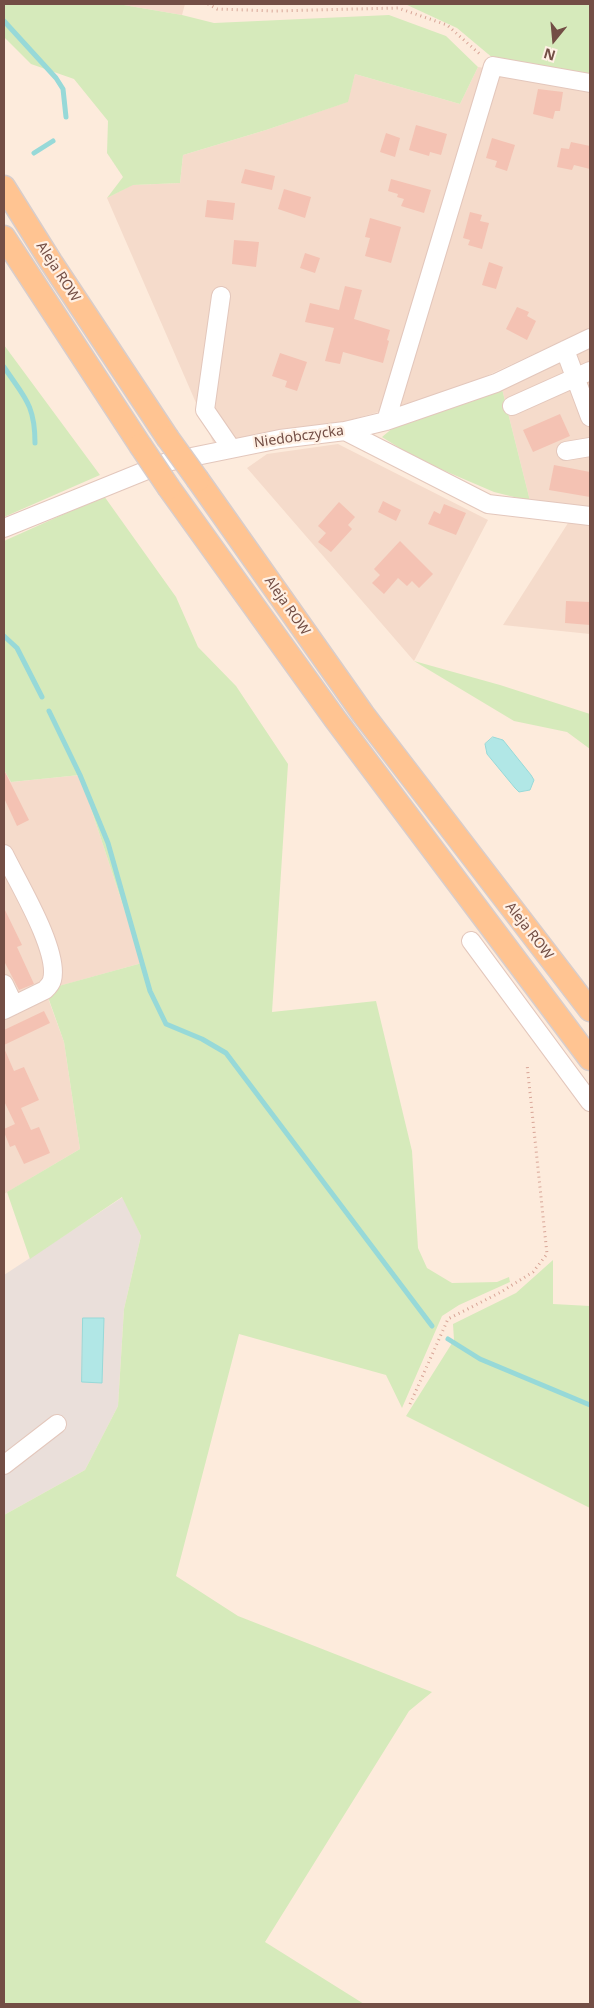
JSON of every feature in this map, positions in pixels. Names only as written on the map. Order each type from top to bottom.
[{"type":"main road","name":"Aleja ROW","points":[[4,188],[167,437],[363,714],[590,1010]]},
{"type":"main road","name":"Aleja ROW","points":[[4,237],[169,488],[335,719],[590,1059]]},
{"type":"street","points":[[386,420],[493,66],[590,83]]},
{"type":"street","points":[[221,296],[205,410],[231,448]]},
{"type":"street","name":"Niedobczycka","points":[[4,528],[167,462],[280,439],[345,431],[386,420],[496,383],[590,338]]},
{"type":"street","points":[[565,350],[583,374],[590,417]]},
{"type":"street","points":[[512,406],[583,374]]},
{"type":"street","points":[[345,431],[488,504],[590,516]]},
{"type":"street","points":[[566,451],[590,447]]},
{"type":"street","points":[[4,854],[42,931],[50,953],[53,973],[50,985],[45,990],[9,1008],[4,984]]},
{"type":"street","points":[[471,942],[590,1102]]},
{"type":"street","points":[[4,1465],[57,1424]]},
{"type":"path","points":[[208,4],[216,9],[274,11],[398,8],[447,25],[493,66]]},
{"type":"path","points":[[410,1404],[448,1319],[501,1292],[533,1272],[547,1254],[527,1064]]},
{"type":"shaded area","points":[[118,4],[185,4],[182,15]]},
{"type":"shaded area","points":[[478,67],[590,83],[590,328],[456,390],[343,422],[213,442],[107,198],[132,185],[180,183],[183,155],[266,130],[347,102],[355,74],[460,104]]},
{"type":"shaded area","points":[[590,347],[590,509],[530,501],[502,389]]},
{"type":"shaded area","points":[[338,444],[488,520],[414,661],[247,468],[267,454]]},
{"type":"shaded area","points":[[568,523],[590,525],[590,634],[503,625]]},
{"type":"shaded area","points":[[4,770],[11,782],[80,775],[142,963],[45,990],[64,1042],[80,1149],[4,1194]]},
{"type":"shaded area","points":[[123,1197],[141,1236],[124,1309],[118,1406],[85,1470],[4,1515],[4,1275]]},
{"type":"green space","points":[[4,4],[118,4],[182,15],[214,23],[389,15],[446,36],[478,67],[460,104],[355,74],[348,102],[266,130],[183,155],[180,183],[133,185],[107,198],[123,177],[107,153],[108,121],[74,79],[31,64],[4,37]]},
{"type":"green space","points":[[405,4],[590,4],[590,74],[494,59],[457,28]]},
{"type":"green space","points":[[4,345],[100,475],[4,517]]},
{"type":"green space","points":[[502,389],[530,501],[494,492],[417,459],[382,437],[394,427]]},
{"type":"green space","points":[[104,496],[176,597],[198,647],[236,686],[288,764],[272,1012],[376,1001],[412,1151],[418,1248],[427,1268],[452,1283],[497,1282],[509,1277],[510,1282],[459,1305],[442,1316],[402,1408],[386,1375],[239,1334],[176,1576],[238,1616],[432,1692],[409,1711],[265,1942],[364,2004],[4,2004],[4,1515],[85,1470],[118,1406],[124,1309],[141,1236],[122,1197],[30,1259],[7,1192],[80,1149],[64,1042],[48,997],[55,987],[142,963],[80,775],[11,782],[4,770],[4,541]]},
{"type":"green space","points":[[414,661],[500,685],[590,714],[590,749],[567,732],[514,721]]},
{"type":"green space","points":[[553,1260],[553,1304],[590,1306],[590,1508],[406,1416],[454,1340],[453,1324],[516,1293]]},
{"type":"water","points":[[493,737],[503,740],[531,775],[534,780],[530,790],[519,792],[487,754],[485,744]]},
{"type":"water","points":[[83,1318],[104,1318],[102,1383],[82,1382]]},
{"type":"building","points":[[538,89],[563,92],[560,111],[555,111],[553,119],[533,114]]},
{"type":"building","points":[[416,125],[447,134],[441,155],[430,152],[429,156],[409,150]]},
{"type":"building","points":[[386,133],[400,138],[395,157],[380,152]]},
{"type":"building","points":[[492,138],[515,145],[507,171],[495,167],[497,161],[486,158]]},
{"type":"building","points":[[571,142],[590,146],[590,169],[574,165],[572,170],[557,167],[561,148],[569,149]]},
{"type":"building","points":[[245,169],[275,176],[272,190],[241,183]]},
{"type":"building","points":[[391,179],[431,190],[424,213],[401,206],[404,199],[397,197],[398,194],[388,191]]},
{"type":"building","points":[[284,189],[311,197],[305,218],[278,209]]},
{"type":"building","points":[[207,200],[235,203],[233,220],[205,217]]},
{"type":"building","points":[[470,212],[482,215],[480,221],[489,223],[482,249],[468,245],[470,240],[463,238]]},
{"type":"building","points":[[370,218],[401,227],[391,263],[365,256],[370,238],[365,237]]},
{"type":"building","points":[[234,240],[259,242],[256,267],[232,264]]},
{"type":"building","points":[[305,253],[320,258],[315,273],[300,268]]},
{"type":"building","points":[[489,262],[503,267],[496,289],[482,285]]},
{"type":"building","points":[[345,286],[362,290],[354,319],[390,330],[383,363],[343,352],[340,364],[325,361],[334,328],[305,322],[310,303],[339,310]]},
{"type":"building","points":[[517,307],[529,312],[527,316],[536,321],[527,340],[506,329]]},
{"type":"building","points":[[280,353],[307,362],[297,391],[285,387],[287,381],[272,376]]},
{"type":"building","points":[[560,414],[570,436],[533,452],[523,430]]},
{"type":"building","points":[[554,465],[590,472],[590,497],[549,490]]},
{"type":"building","points":[[383,501],[401,510],[396,521],[378,512]]},
{"type":"building","points":[[339,502],[355,517],[348,525],[352,529],[331,552],[318,542],[326,533],[318,526]]},
{"type":"building","points":[[444,504],[466,513],[456,535],[428,524],[434,511],[440,514]]},
{"type":"building","points":[[400,541],[433,574],[419,588],[412,581],[407,586],[398,578],[384,594],[372,583],[380,575],[374,569]]},
{"type":"building","points":[[566,601],[590,602],[590,625],[565,623]]},
{"type":"building","points":[[4,770],[29,820],[17,826],[4,798]]},
{"type":"building","points":[[4,908],[22,945],[17,947],[34,984],[19,990],[4,961]]},
{"type":"building","points":[[44,1011],[50,1023],[4,1045],[4,1030]]},
{"type":"building","points":[[4,1048],[14,1071],[24,1067],[39,1100],[21,1108],[31,1130],[39,1127],[50,1153],[24,1164],[15,1145],[10,1147],[4,1132],[4,1129],[15,1124],[4,1101]]},
{"type":"waterway","points":[[4,21],[56,78],[63,89],[66,117]]},
{"type":"waterway","points":[[34,153],[53,141]]},
{"type":"waterway","points":[[4,367],[27,402],[33,419],[35,443]]},
{"type":"waterway","points":[[4,636],[17,648],[42,697]]},
{"type":"waterway","points":[[49,711],[80,775],[108,843],[150,991],[166,1024],[202,1039],[226,1053],[432,1326]]},
{"type":"waterway","points":[[448,1339],[480,1359],[590,1405]]}]
